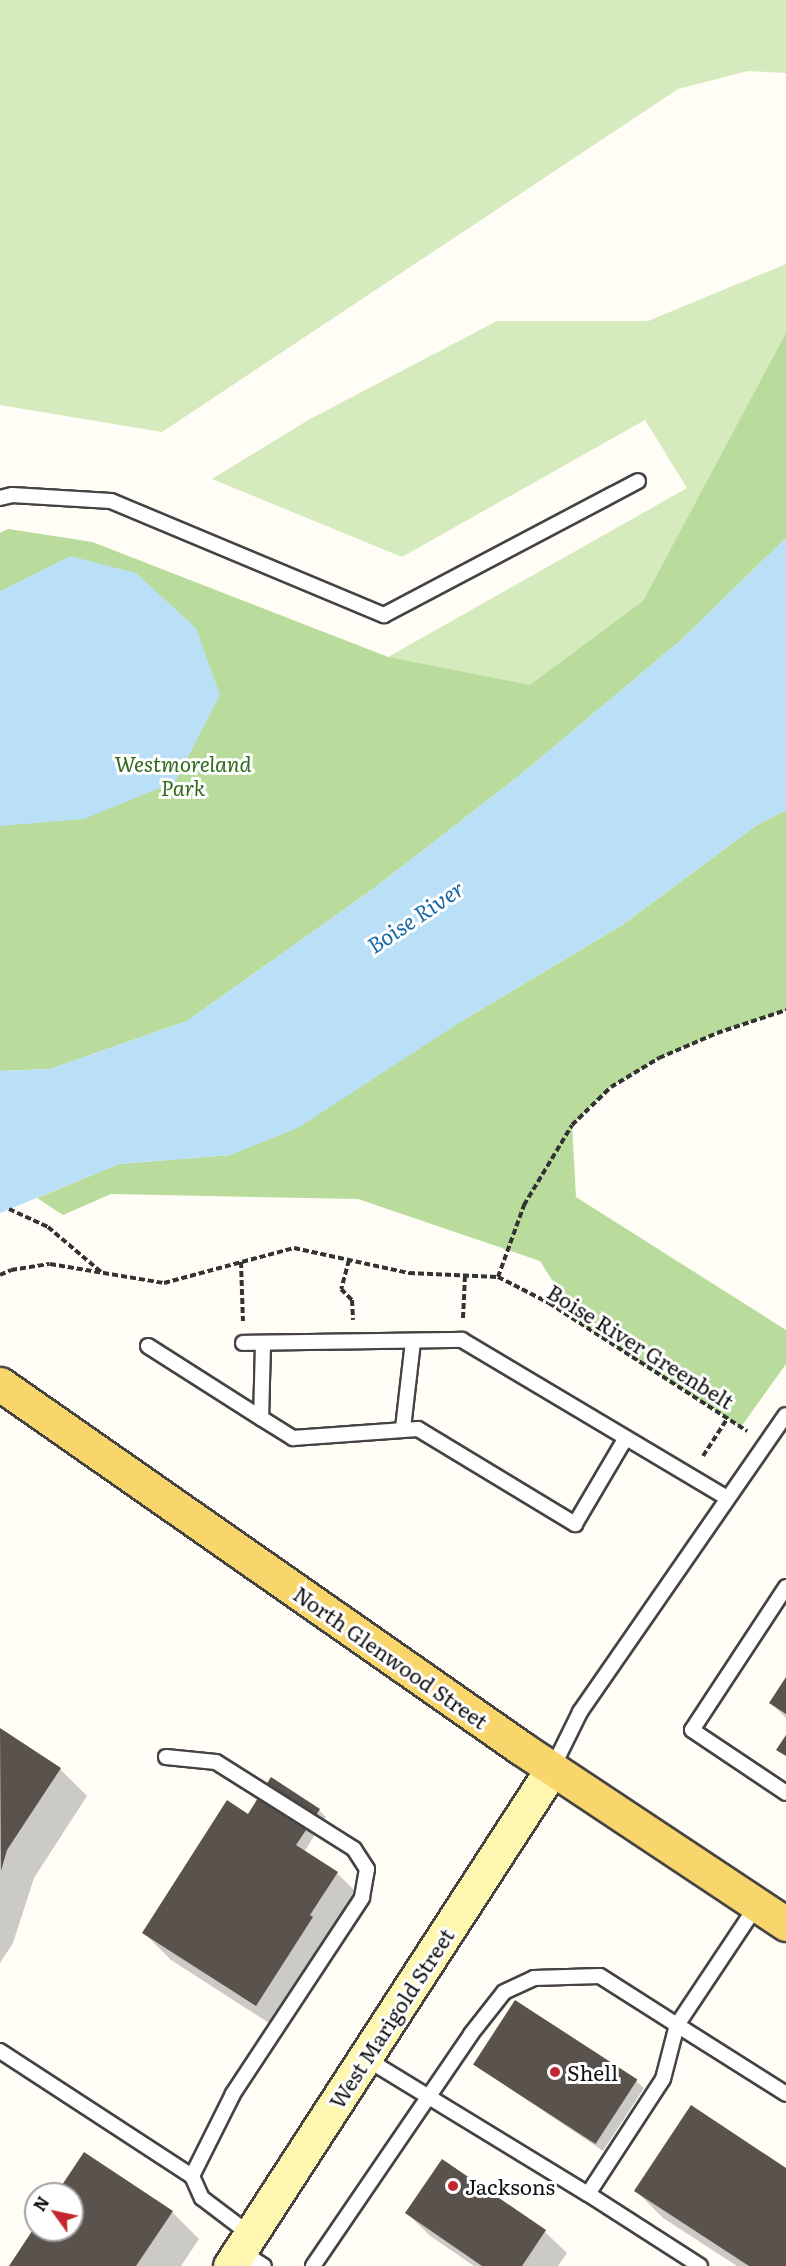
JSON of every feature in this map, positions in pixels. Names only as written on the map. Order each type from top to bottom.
[{"type":"main road","name":"North Glenwood Street","points":[[0,1384],[552,1769],[786,1924]]},
{"type":"street","name":"West Marigold Street","points":[[246,2254],[365,2058],[552,1769]]},
{"type":"lane","points":[[0,498],[12,495],[111,501],[384,615],[638,481]]},
{"type":"lane","points":[[243,1343],[462,1340],[728,1498]]},
{"type":"lane","points":[[403,1428],[413,1342]]},
{"type":"lane","points":[[261,1419],[263,1344]]},
{"type":"lane","points":[[148,1346],[294,1438],[418,1428],[575,1524],[625,1438]]},
{"type":"lane","points":[[552,1769],[580,1712],[786,1415]]},
{"type":"lane","points":[[786,1587],[692,1730],[786,1793]]},
{"type":"lane","points":[[166,1757],[216,1762],[354,1849],[367,1869],[362,1898],[233,2094],[192,2176]]},
{"type":"lane","points":[[588,2194],[663,2079],[677,2025],[757,1905]]},
{"type":"lane","points":[[313,2266],[471,2034],[504,1992],[534,1978],[600,1976],[786,2094]]},
{"type":"lane","points":[[0,2050],[192,2176],[202,2198],[246,2254]]},
{"type":"lane","points":[[365,2058],[588,2194],[700,2266]]},
{"type":"path","points":[[498,1276],[524,1205],[572,1125],[611,1087],[659,1058],[707,1037],[786,1010]]},
{"type":"path","points":[[9,1209],[48,1227],[102,1273]]},
{"type":"path","name":"Boise River Greenbelt","points":[[0,1275],[11,1270],[50,1264],[165,1283],[294,1248],[409,1273],[498,1276],[549,1303],[766,1443]]},
{"type":"path","points":[[349,1260],[341,1289],[352,1300]]},
{"type":"path","points":[[241,1262],[243,1304]]},
{"type":"path","points":[[464,1294],[465,1275]]},
{"type":"path","points":[[703,1456],[727,1419]]},
{"type":"green space","points":[[0,0],[786,0],[786,73],[748,71],[678,89],[162,432],[0,405]]},
{"type":"green space","name":"Westmoreland Park","points":[[786,264],[786,527],[195,995],[0,533],[8,529],[92,542],[388,657],[687,488],[645,420],[402,557],[212,479],[310,419],[497,321],[648,321]]},
{"type":"green space","name":"Westmoreland Park","points":[[786,333],[786,538],[681,640],[525,771],[373,889],[187,1021],[50,1069],[0,1071],[0,533],[8,529],[92,542],[388,657],[530,685],[643,601]]},
{"type":"green space","points":[[786,810],[786,1010],[717,1033],[659,1058],[611,1087],[572,1125],[576,1197],[786,1330],[786,1364],[741,1427],[579,1323],[540,1261],[358,1199],[111,1194],[63,1215],[37,1198],[119,1164],[230,1155],[622,925],[757,825]]},
{"type":"water","name":"Boise River","points":[[786,538],[786,810],[757,825],[622,925],[465,1019],[298,1128],[230,1155],[119,1164],[0,1213],[0,1071],[50,1069],[187,1021],[373,889],[525,771],[681,640]]},
{"type":"water","points":[[70,556],[136,573],[196,628],[220,695],[175,782],[84,819],[0,826],[0,591]]},
{"type":"building","points":[[786,1677],[786,1714],[769,1703]]},
{"type":"building","points":[[0,1728],[61,1768],[7,1850],[1,1871]]},
{"type":"building","points":[[786,1735],[786,1756],[776,1750]]},
{"type":"building","points":[[271,1777],[320,1809],[296,1845],[338,1872],[310,1915],[313,1917],[256,2006],[142,1933],[227,1800],[248,1814]]},
{"type":"building","name":"Shell","points":[[515,2000],[637,2080],[596,2144],[473,2065]]},
{"type":"building","points":[[691,2105],[786,2168],[786,2266],[749,2266],[634,2191]]},
{"type":"building","points":[[84,2152],[173,2211],[136,2266],[9,2266],[25,2242],[84,2242],[84,2182],[64,2182]]},
{"type":"building","name":"Jacksons","points":[[442,2159],[546,2230],[522,2266],[482,2266],[405,2213]]},
{"type":"place","name":"Shell","points":[[555,2072]]},
{"type":"place","name":"Jacksons","points":[[453,2186]]}]
